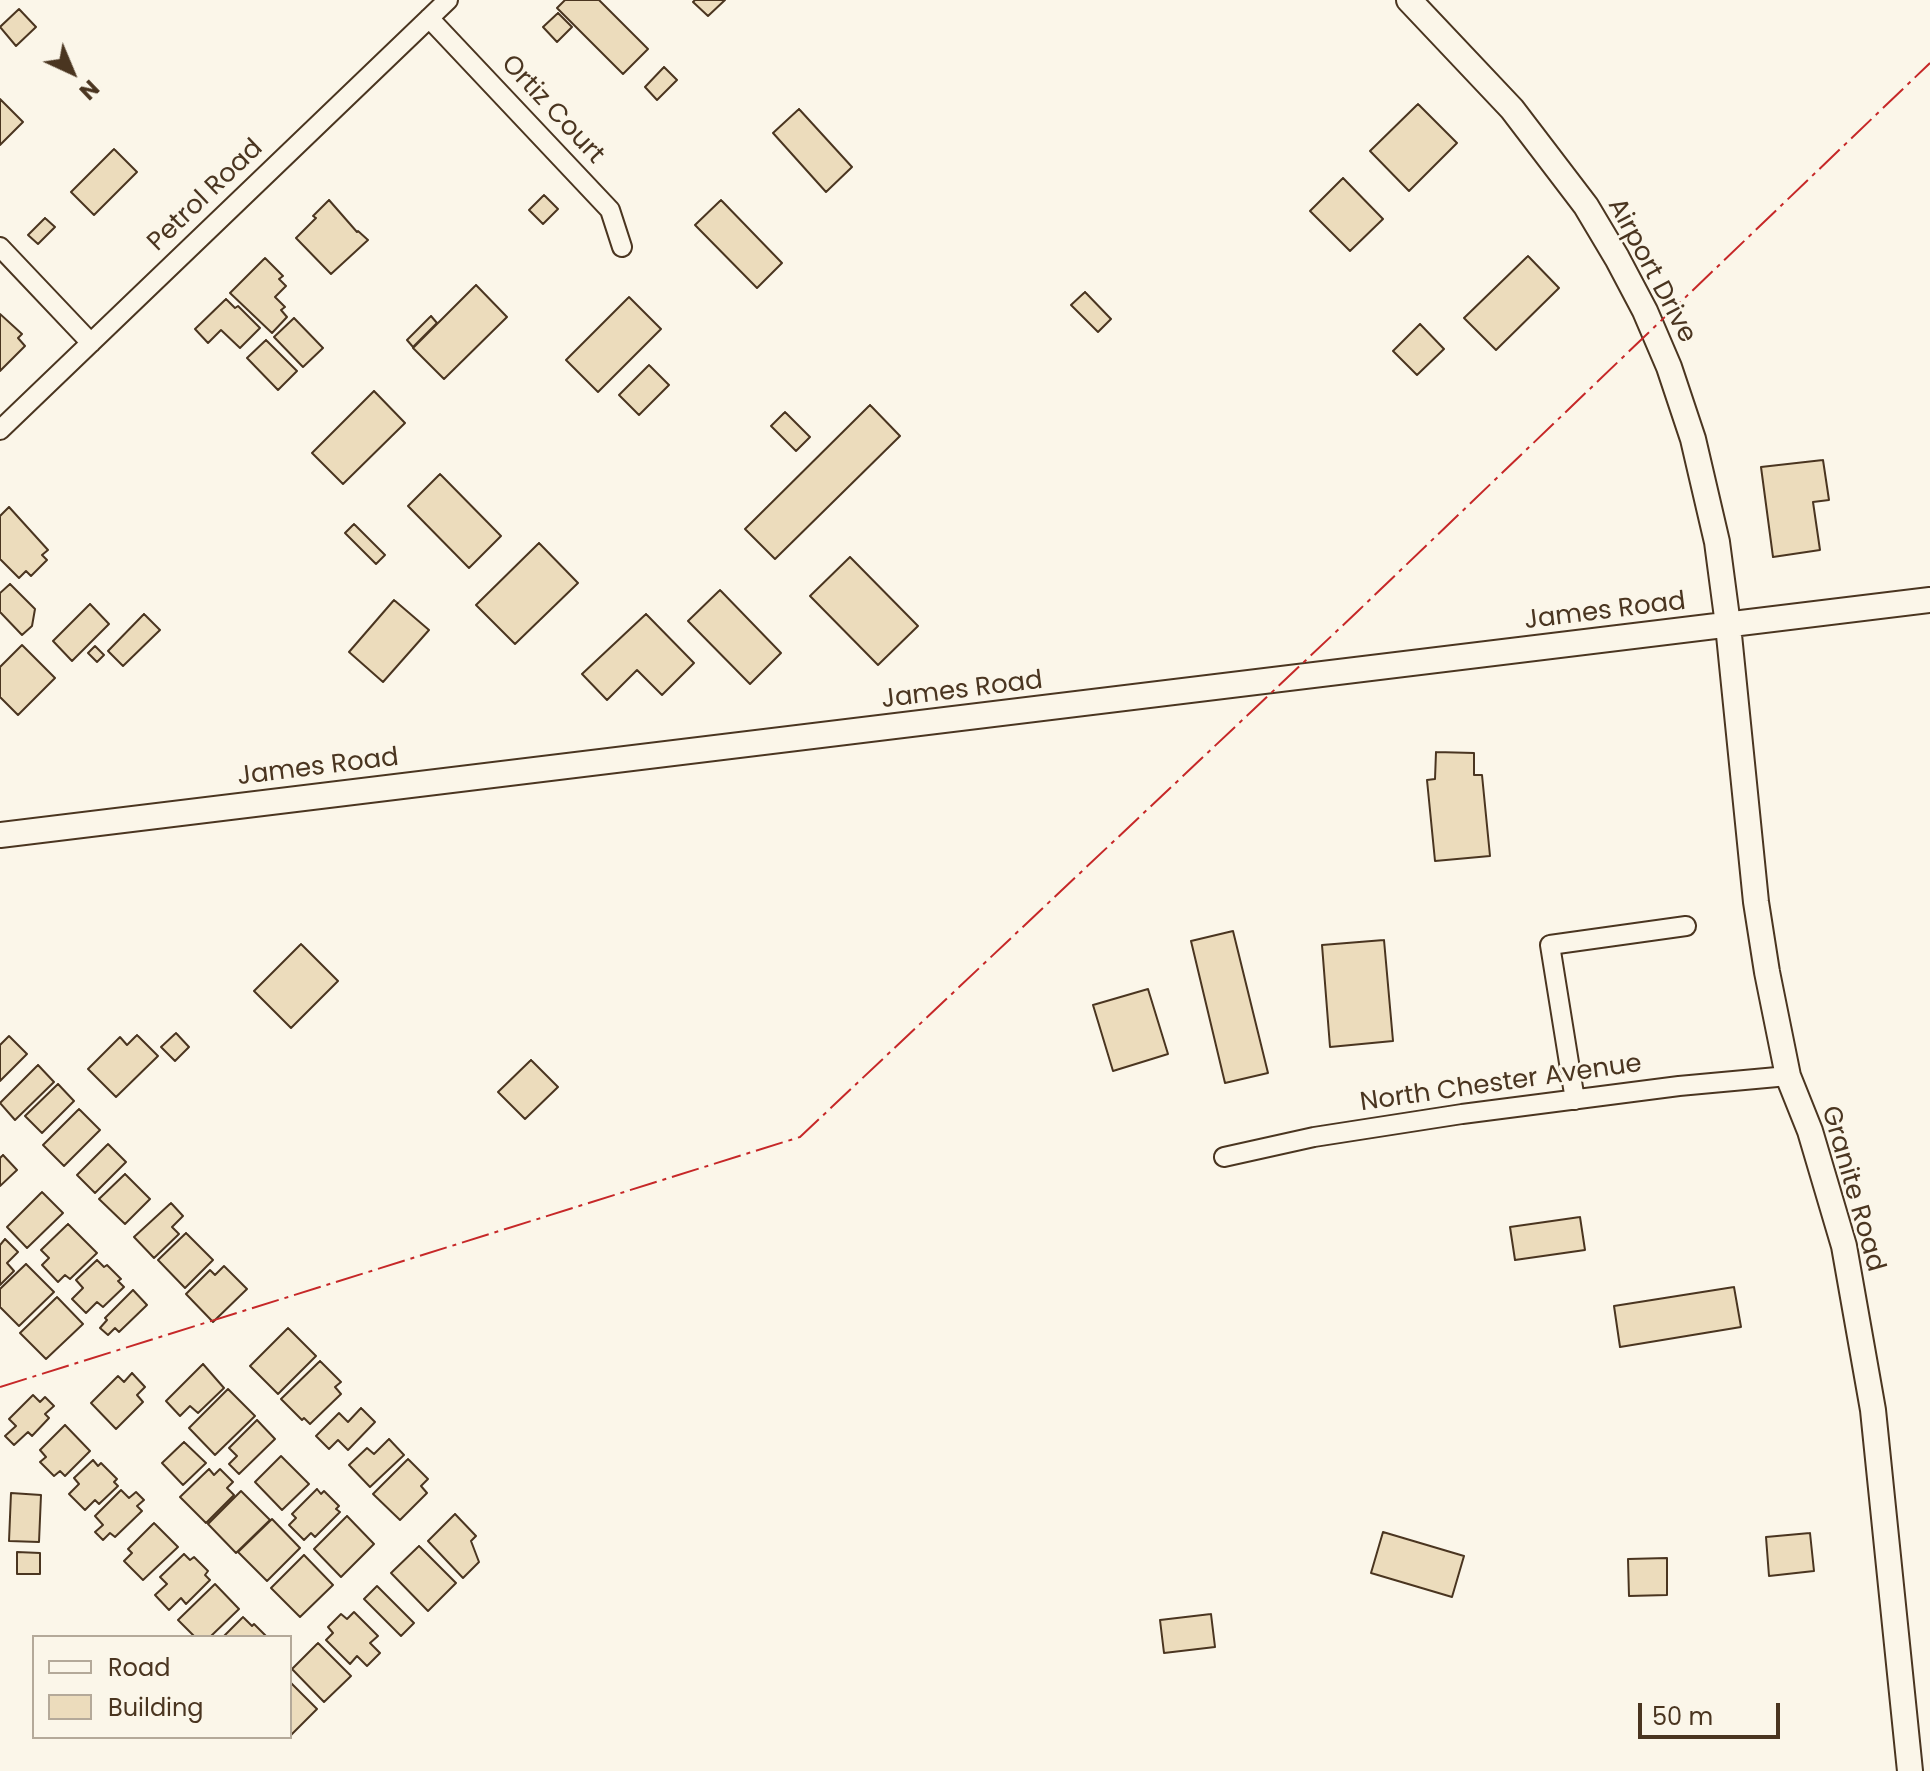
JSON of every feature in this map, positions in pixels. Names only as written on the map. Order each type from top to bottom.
[{"type":"main road","name":"Airport Drive","points":[[1409,0],[1512,109],[1551,156],[1586,206],[1638,298],[1669,367],[1693,439],[1717,542],[1728,625]]},
{"type":"main road","name":"James Road","points":[[0,835],[1930,600]]},
{"type":"main road","name":"Granite Road","points":[[1728,625],[1756,902],[1767,972],[1788,1076],[1810,1131],[1844,1246],[1873,1410],[1910,1771]]},
{"type":"street","name":"Petrol Road","points":[[0,430],[448,0]]},
{"type":"street","name":"Ortiz Court","points":[[429,18],[610,210],[622,247]]},
{"type":"street","points":[[0,247],[91,343]]},
{"type":"street","points":[[1575,1100],[1550,945],[1686,926]]},
{"type":"street","name":"North Chester Avenue","points":[[1224,1157],[1314,1137],[1575,1100],[1788,1076]]},
{"type":"building","points":[[565,0],[599,0],[648,49],[623,74],[557,8]]},
{"type":"building","points":[[725,0],[708,16],[693,2]]},
{"type":"building","points":[[19,9],[36,27],[16,46],[0,27]]},
{"type":"building","points":[[558,13],[572,27],[557,42],[543,27]]},
{"type":"building","points":[[664,67],[677,80],[657,100],[645,87]]},
{"type":"building","points":[[0,99],[23,122],[0,145]]},
{"type":"building","points":[[1418,104],[1457,143],[1409,191],[1370,151]]},
{"type":"building","points":[[799,109],[852,167],[826,192],[773,133]]},
{"type":"building","points":[[114,149],[137,172],[94,215],[71,192]]},
{"type":"building","points":[[1343,178],[1383,219],[1350,251],[1310,211]]},
{"type":"building","points":[[544,195],[558,209],[543,224],[529,210]]},
{"type":"building","points":[[329,200],[368,240],[331,274],[296,238]]},
{"type":"building","points":[[721,200],[782,263],[757,288],[695,225]]},
{"type":"building","points":[[45,218],[55,227],[38,244],[28,235]]},
{"type":"building","points":[[1528,256],[1559,288],[1496,350],[1464,318]]},
{"type":"building","points":[[265,258],[283,276],[279,279],[286,286],[275,297],[285,307],[281,310],[287,317],[272,333],[230,293]]},
{"type":"building","points":[[476,285],[507,317],[444,379],[413,348]]},
{"type":"building","points":[[1085,292],[1111,319],[1098,332],[1071,305]]},
{"type":"building","points":[[629,297],[661,329],[598,392],[566,360]]},
{"type":"building","points":[[226,299],[235,308],[238,306],[260,328],[240,348],[221,330],[208,343],[195,329]]},
{"type":"building","points":[[0,314],[22,334],[18,338],[25,346],[0,371]]},
{"type":"building","points":[[431,316],[437,323],[413,347],[407,340]]},
{"type":"building","points":[[294,318],[323,348],[303,367],[274,337]]},
{"type":"building","points":[[1420,324],[1444,349],[1417,375],[1393,351]]},
{"type":"building","points":[[266,340],[297,371],[278,390],[247,358]]},
{"type":"building","points":[[649,365],[669,385],[639,415],[619,395]]},
{"type":"building","points":[[374,391],[405,423],[343,484],[312,453]]},
{"type":"building","points":[[870,405],[900,436],[775,559],[745,529]]},
{"type":"building","points":[[785,412],[810,437],[796,451],[771,426]]},
{"type":"building","points":[[1823,460],[1829,500],[1813,502],[1820,550],[1773,557],[1761,467]]},
{"type":"building","points":[[440,474],[501,536],[469,568],[408,506]]},
{"type":"building","points":[[9,507],[48,550],[42,555],[47,560],[31,576],[26,571],[19,578],[0,559],[0,516]]},
{"type":"building","points":[[354,524],[385,555],[376,564],[345,533]]},
{"type":"building","points":[[539,543],[578,583],[515,644],[476,605]]},
{"type":"building","points":[[850,557],[918,626],[878,665],[810,596]]},
{"type":"building","points":[[10,584],[35,609],[32,626],[22,635],[0,612],[0,593]]},
{"type":"building","points":[[720,590],[781,653],[750,684],[688,621]]},
{"type":"building","points":[[394,600],[429,630],[383,682],[349,652]]},
{"type":"building","points":[[90,604],[109,624],[72,661],[53,641]]},
{"type":"building","points":[[144,614],[160,630],[123,666],[108,651]]},
{"type":"building","points":[[646,614],[694,663],[662,695],[637,670],[607,700],[582,674]]},
{"type":"building","points":[[22,645],[55,678],[18,715],[0,697],[0,667]]},
{"type":"building","points":[[95,646],[104,655],[97,662],[88,653]]},
{"type":"building","points":[[1436,752],[1474,753],[1474,775],[1482,775],[1490,856],[1435,861],[1427,780],[1435,779]]},
{"type":"building","points":[[1233,931],[1268,1073],[1225,1083],[1191,941]]},
{"type":"building","points":[[1384,940],[1393,1041],[1330,1047],[1322,945]]},
{"type":"building","points":[[301,944],[338,981],[291,1028],[254,991]]},
{"type":"building","points":[[1148,989],[1168,1054],[1113,1071],[1093,1005]]},
{"type":"building","points":[[176,1033],[189,1047],[175,1061],[161,1047]]},
{"type":"building","points":[[137,1035],[158,1056],[116,1097],[88,1069],[120,1037],[127,1045]]},
{"type":"building","points":[[9,1036],[27,1054],[0,1081],[0,1045]]},
{"type":"building","points":[[531,1060],[558,1087],[525,1119],[498,1092]]},
{"type":"building","points":[[38,1065],[54,1082],[15,1120],[0,1103]]},
{"type":"building","points":[[58,1084],[74,1101],[42,1133],[25,1116]]},
{"type":"building","points":[[79,1109],[100,1130],[64,1166],[43,1145]]},
{"type":"building","points":[[108,1144],[126,1162],[95,1193],[77,1175]]},
{"type":"building","points":[[3,1155],[17,1170],[0,1186],[0,1158]]},
{"type":"building","points":[[125,1174],[150,1199],[125,1224],[99,1199]]},
{"type":"building","points":[[42,1192],[63,1213],[27,1248],[7,1227]]},
{"type":"building","points":[[171,1203],[183,1216],[172,1227],[179,1234],[154,1258],[134,1237]]},
{"type":"building","points":[[1580,1217],[1585,1250],[1515,1260],[1510,1227]]},
{"type":"building","points":[[68,1224],[97,1253],[70,1279],[65,1275],[58,1282],[42,1265],[49,1258],[41,1250]]},
{"type":"building","points":[[186,1233],[213,1260],[185,1288],[158,1260]]},
{"type":"building","points":[[5,1239],[18,1252],[7,1263],[14,1271],[0,1285],[0,1245]]},
{"type":"building","points":[[97,1260],[121,1279],[118,1281],[124,1287],[103,1307],[97,1302],[86,1313],[72,1299],[83,1288],[76,1280]]},
{"type":"building","points":[[26,1264],[54,1292],[19,1326],[0,1307],[0,1289]]},
{"type":"building","points":[[224,1266],[247,1289],[213,1322],[186,1294],[210,1270],[215,1275]]},
{"type":"building","points":[[1734,1287],[1741,1327],[1620,1347],[1614,1306]]},
{"type":"building","points":[[133,1290],[147,1305],[119,1332],[115,1328],[108,1335],[100,1328],[107,1320],[105,1318]]},
{"type":"building","points":[[57,1297],[83,1324],[46,1359],[20,1333]]},
{"type":"building","points":[[288,1328],[316,1356],[278,1394],[250,1366]]},
{"type":"building","points":[[320,1361],[341,1382],[335,1387],[341,1394],[310,1424],[281,1399]]},
{"type":"building","points":[[203,1364],[224,1388],[198,1413],[190,1406],[180,1416],[166,1401]]},
{"type":"building","points":[[132,1373],[145,1387],[137,1395],[143,1402],[116,1429],[91,1403],[118,1376],[124,1382]]},
{"type":"building","points":[[228,1389],[255,1416],[215,1455],[189,1428]]},
{"type":"building","points":[[33,1395],[40,1402],[45,1397],[54,1406],[45,1414],[49,1418],[32,1436],[28,1432],[14,1445],[5,1436],[16,1426],[9,1419]]},
{"type":"building","points":[[361,1408],[375,1422],[348,1450],[338,1440],[329,1449],[316,1436],[339,1413],[348,1422]]},
{"type":"building","points":[[257,1420],[275,1439],[239,1474],[229,1464],[237,1456],[229,1448]]},
{"type":"building","points":[[65,1425],[90,1451],[65,1476],[60,1471],[54,1476],[40,1462],[46,1457],[40,1450]]},
{"type":"building","points":[[389,1439],[404,1455],[370,1487],[349,1465],[367,1448],[374,1454]]},
{"type":"building","points":[[184,1442],[206,1463],[183,1485],[162,1463]]},
{"type":"building","points":[[281,1456],[309,1484],[282,1510],[255,1482]]},
{"type":"building","points":[[408,1459],[428,1479],[421,1486],[427,1493],[400,1520],[373,1494]]},
{"type":"building","points":[[93,1460],[98,1466],[101,1463],[117,1479],[114,1482],[118,1486],[99,1504],[95,1500],[85,1510],[69,1494],[79,1484],[74,1478]]},
{"type":"building","points":[[209,1469],[214,1475],[220,1469],[233,1482],[227,1488],[234,1495],[206,1523],[180,1497]]},
{"type":"building","points":[[317,1489],[321,1494],[324,1491],[339,1506],[336,1509],[340,1512],[315,1537],[311,1533],[304,1540],[289,1525],[296,1518],[292,1514]]},
{"type":"building","points":[[121,1490],[129,1498],[136,1492],[144,1500],[137,1506],[142,1511],[115,1537],[110,1533],[103,1540],[95,1532],[103,1525],[95,1516]]},
{"type":"building","points":[[241,1491],[270,1520],[236,1553],[208,1524]]},
{"type":"building","points":[[11,1493],[41,1495],[39,1542],[9,1541]]},
{"type":"building","points":[[455,1514],[476,1536],[471,1541],[479,1562],[463,1578],[428,1541]]},
{"type":"building","points":[[347,1516],[374,1544],[341,1577],[314,1549]]},
{"type":"building","points":[[272,1519],[300,1548],[267,1581],[238,1552]]},
{"type":"building","points":[[154,1523],[178,1547],[143,1580],[124,1561],[132,1553],[128,1549]]},
{"type":"building","points":[[1383,1532],[1464,1556],[1452,1597],[1371,1573]]},
{"type":"building","points":[[1810,1533],[1814,1571],[1769,1576],[1766,1537]]},
{"type":"building","points":[[419,1546],[456,1583],[428,1611],[391,1573]]},
{"type":"building","points":[[17,1552],[40,1553],[40,1574],[17,1574]]},
{"type":"building","points":[[184,1554],[190,1560],[194,1557],[208,1571],[205,1575],[210,1580],[186,1604],[181,1598],[169,1610],[155,1595],[167,1584],[160,1577]]},
{"type":"building","points":[[304,1555],[333,1585],[300,1617],[271,1588]]},
{"type":"building","points":[[1667,1558],[1667,1595],[1629,1596],[1628,1559]]},
{"type":"building","points":[[215,1584],[239,1609],[212,1635],[193,1635],[178,1620]]},
{"type":"building","points":[[377,1586],[414,1623],[401,1636],[364,1599]]},
{"type":"building","points":[[354,1612],[378,1636],[370,1643],[380,1653],[367,1666],[357,1656],[350,1664],[326,1640],[333,1633],[328,1627],[341,1614],[347,1619]]},
{"type":"building","points":[[1211,1614],[1215,1647],[1164,1653],[1160,1620]]},
{"type":"building","points":[[243,1617],[265,1635],[225,1635]]},
{"type":"building","points":[[318,1643],[351,1676],[324,1702],[292,1669]]},
{"type":"building","points":[[292,1684],[317,1709],[292,1734]]},
{"type":"power","points":[[0,1387],[800,1137],[1358,611],[1930,63]]}]
